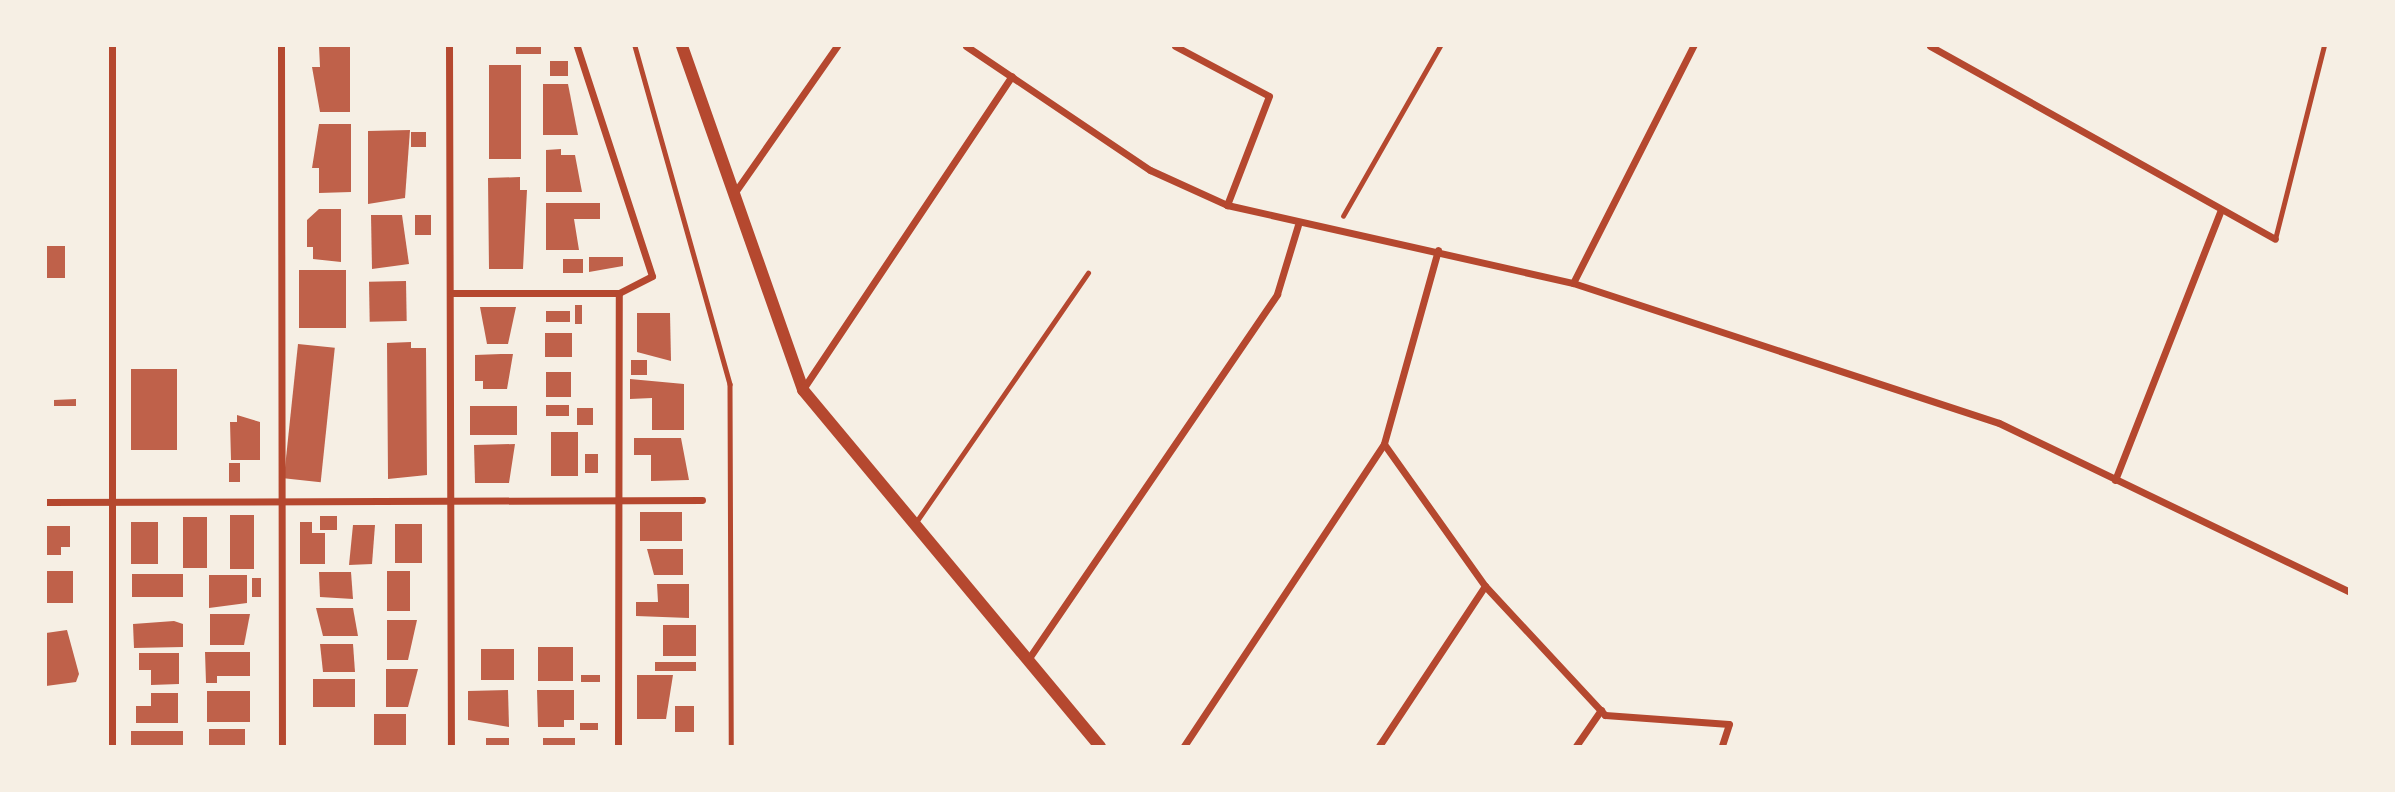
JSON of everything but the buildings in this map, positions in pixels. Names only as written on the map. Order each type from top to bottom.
[{"type":"street","points":[[112,46],[112,747]]},
{"type":"street","points":[[281,46],[282,747]]},
{"type":"street","points":[[449,46],[451,747]]},
{"type":"street","points":[[451,293],[619,293],[652,276],[577,46]]},
{"type":"street","points":[[682,46],[731,198],[803,390],[1100,747]]},
{"type":"street","points":[[731,198],[837,46]]},
{"type":"street","points":[[966,46],[1150,170],[1227,205],[1297,225],[1438,250],[1573,283],[1999,423],[2350,592]]},
{"type":"street","points":[[1175,46],[1269,96],[1227,205]]},
{"type":"street","points":[[1573,283],[1693,46]]},
{"type":"street","points":[[1930,46],[2220,212],[2276,239]]},
{"type":"street","points":[[803,390],[1012,76]]},
{"type":"street","points":[[2115,480],[2220,212]]},
{"type":"street","points":[[1026,661],[1277,294],[1297,225]]},
{"type":"street","points":[[1184,747],[1384,444],[1438,250]]},
{"type":"street","points":[[618,747],[621,501],[619,293]]},
{"type":"street","points":[[1384,444],[1485,586],[1601,710],[1729,724],[1722,747]]},
{"type":"street","points":[[46,502],[702,500]]},
{"type":"street","points":[[1379,747],[1485,586]]},
{"type":"street","points":[[1576,747],[1601,710]]},
{"type":"lane","points":[[2276,239],[2324,46]]},
{"type":"lane","points":[[914,525],[1088,273]]},
{"type":"path","points":[[635,46],[730,384],[731,747]]},
{"type":"path","points":[[1334,232],[1440,46]]}]
